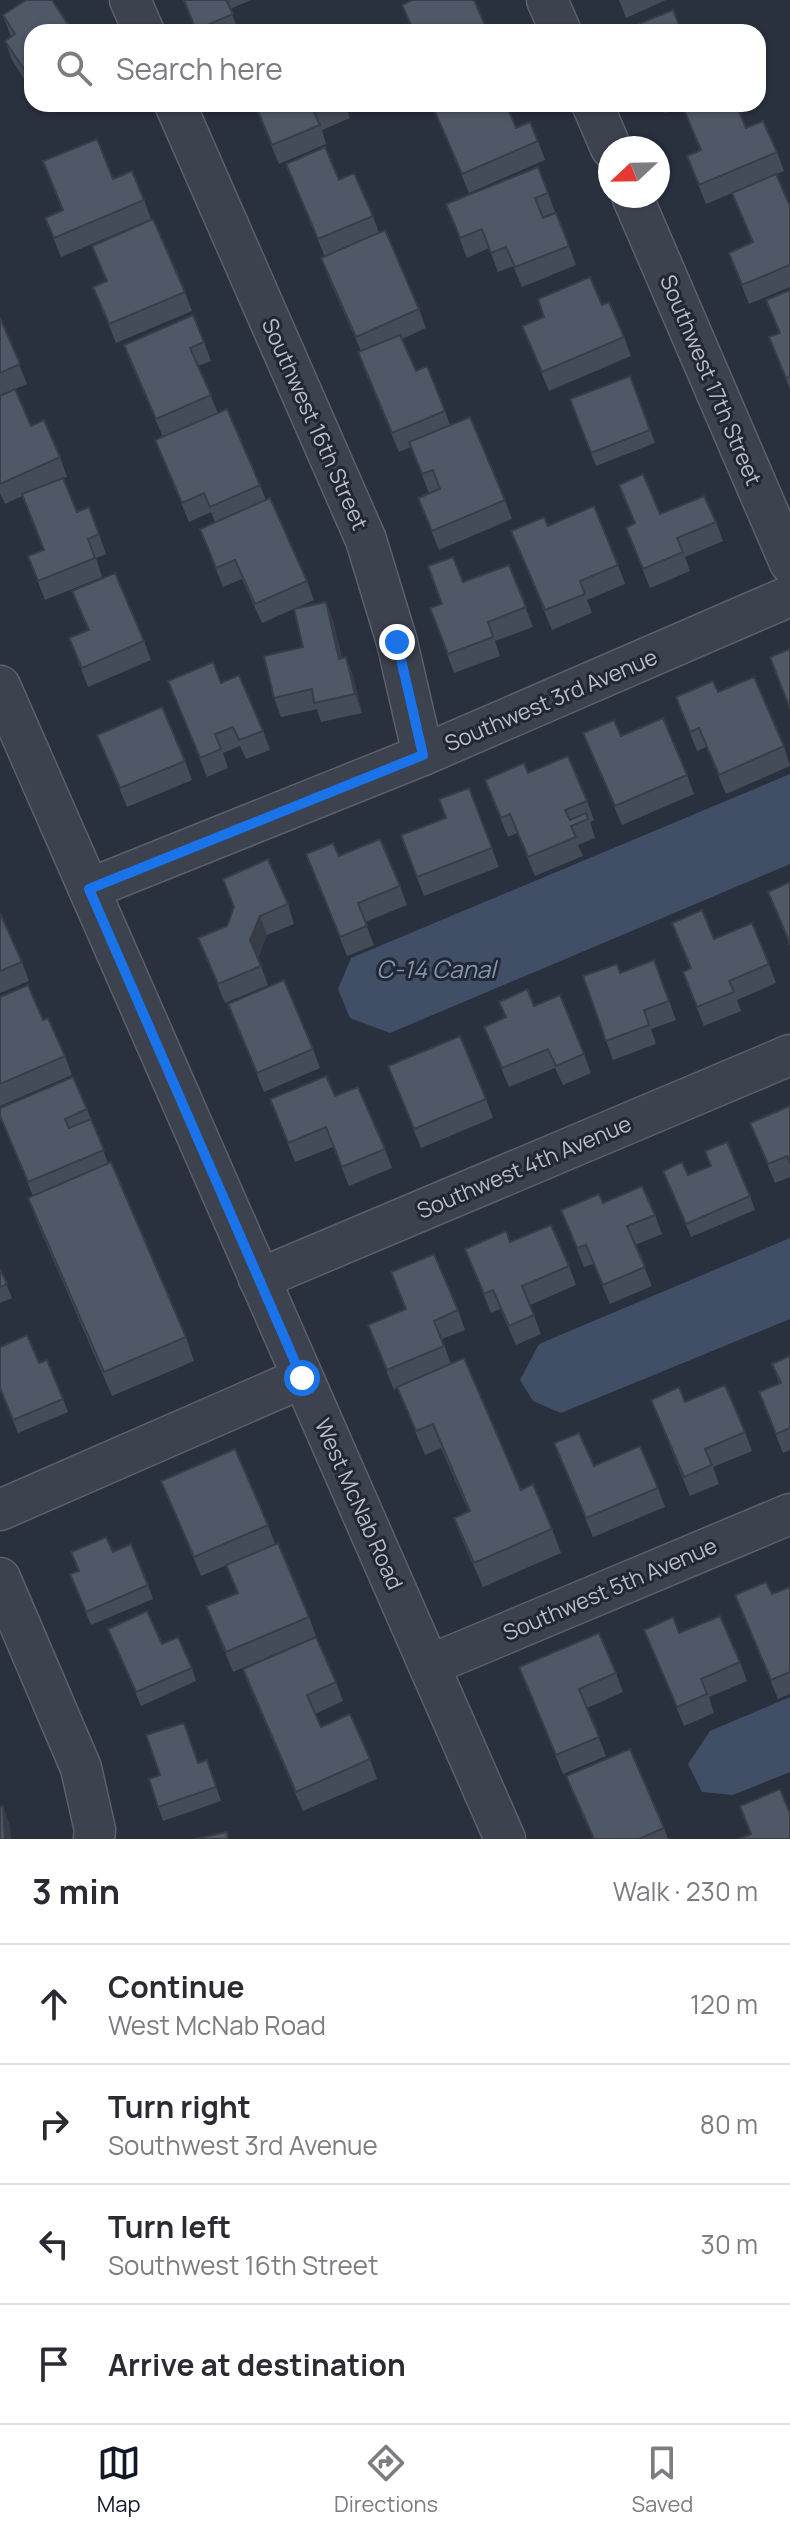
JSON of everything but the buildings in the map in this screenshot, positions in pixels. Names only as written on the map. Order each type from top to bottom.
[{"type":"street","points":[[130,0],[140,24]]},
{"type":"street","points":[[547,0],[558,24]]},
{"type":"street","name":"Southwest 16th Street","points":[[179,112],[366,540],[397,642],[423,755]]},
{"type":"street","points":[[595,112],[606,136]]},
{"type":"street","name":"Southwest 17th Street","points":[[637,208],[790,563]]},
{"type":"street","name":"Southwest 3rd Avenue","points":[[89,889],[423,755],[790,596]]},
{"type":"street","name":"West McNab Road","points":[[0,686],[505,1839]]},
{"type":"street","name":"Southwest 4th Avenue","points":[[259,1279],[790,1055]]},
{"type":"street","points":[[0,1510],[302,1378]]},
{"type":"street","name":"Southwest 5th Avenue","points":[[430,1665],[790,1514]]},
{"type":"street","points":[[0,1578],[81,1768],[95,1834]]},
{"type":"water","name":"C-14 Canal","points":[[790,774],[790,864],[390,1033],[350,1018],[338,989],[351,958]]},
{"type":"water","points":[[790,1238],[790,1319],[561,1413],[533,1401],[520,1380],[539,1344]]},
{"type":"water","points":[[790,1697],[790,1772],[733,1795],[702,1792],[688,1764],[710,1731]]},
{"type":"route","points":[[302,1378],[89,889],[423,755],[397,642]]}]
